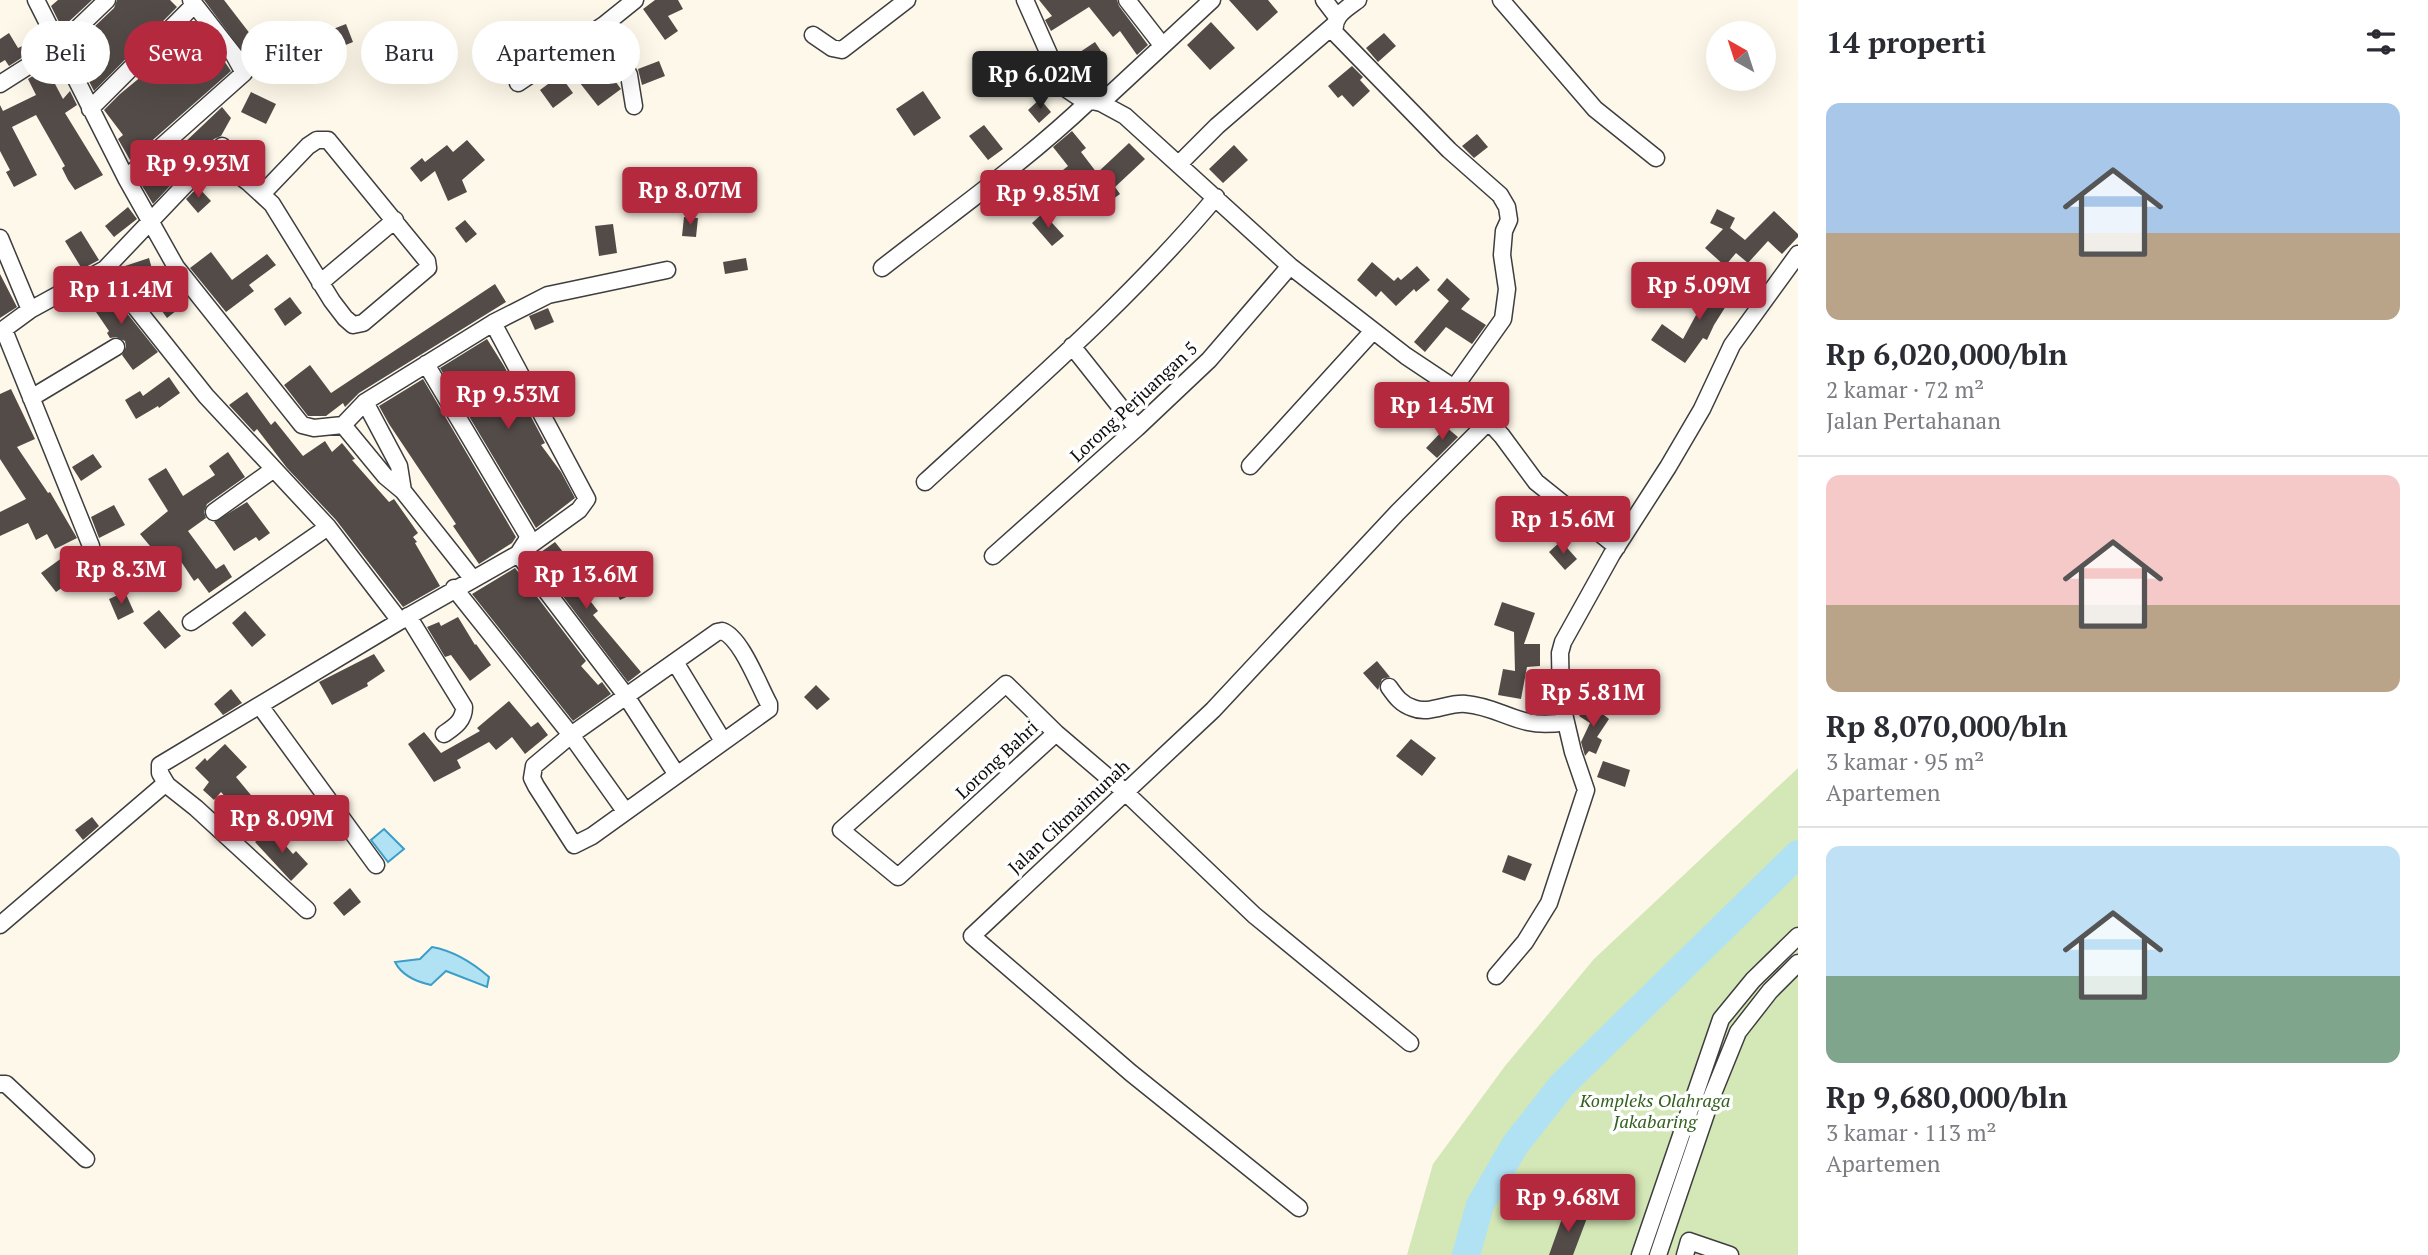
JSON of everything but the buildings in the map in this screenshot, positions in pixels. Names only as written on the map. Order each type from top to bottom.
[{"type":"street","points":[[36,0],[46,21]]},
{"type":"street","points":[[85,21],[107,0]]},
{"type":"street","points":[[609,21],[635,0]]},
{"type":"street","points":[[813,35],[832,48],[842,50],[907,0]]},
{"type":"street","points":[[1025,0],[1068,90],[1125,116],[1290,266],[1373,331],[1454,388],[1489,421],[1536,482],[1617,547]]},
{"type":"street","points":[[1127,0],[1162,45]]},
{"type":"street","points":[[882,268],[1095,102],[1212,0]]},
{"type":"street","points":[[1324,0],[1336,21],[1335,33],[1450,150],[1500,195],[1507,207],[1509,220],[1504,231],[1502,255],[1507,289],[1503,319],[1454,388]]},
{"type":"street","points":[[1179,164],[1217,126],[1358,0]]},
{"type":"street","points":[[1501,0],[1595,109],[1656,158]]},
{"type":"street","points":[[90,109],[193,2],[239,63],[244,73],[126,178]]},
{"type":"street","points":[[0,84],[21,71]]},
{"type":"street","points":[[77,84],[150,224],[176,267],[302,425],[314,428],[343,425],[365,402],[493,323],[548,295],[667,270]]},
{"type":"street","points":[[630,84],[634,106]]},
{"type":"street","points":[[91,546],[2,331],[30,310],[105,269],[217,151],[262,194],[282,218],[320,283],[353,325],[358,326],[412,283],[429,264],[328,140],[323,139],[309,146],[262,194]]},
{"type":"street","points":[[925,482],[1139,284],[1216,197]]},
{"type":"street","points":[[320,283],[395,220]]},
{"type":"street","points":[[0,238],[30,310]]},
{"type":"street","points":[[1496,976],[1525,942],[1549,903],[1586,790],[1566,722],[1560,690],[1560,653],[1574,620],[1695,420],[1732,345],[1798,254]]},
{"type":"street","name":"Lorong Perjuangan 5","points":[[993,556],[1209,360],[1290,266]]},
{"type":"street","points":[[105,269],[205,396],[328,527],[404,618],[464,707],[459,723],[444,734]]},
{"type":"street","points":[[306,910],[166,783],[159,771],[164,762],[454,588],[518,554],[579,510],[587,499],[493,323]]},
{"type":"street","points":[[1250,466],[1373,331]]},
{"type":"street","points":[[1072,346],[1137,428]]},
{"type":"street","points":[[31,398],[116,347]]},
{"type":"street","points":[[426,364],[527,534],[527,540],[518,554]]},
{"type":"street","points":[[365,402],[399,466],[403,491]]},
{"type":"street","name":"Jalan Cikmaimunah","points":[[1299,1208],[1131,1073],[972,936],[1213,709],[1397,513],[1489,421]]},
{"type":"street","points":[[343,425],[385,476],[403,491],[472,578]]},
{"type":"street","points":[[214,512],[274,469]]},
{"type":"street","points":[[191,622],[328,527]]},
{"type":"street","points":[[518,554],[627,696],[677,775]]},
{"type":"street","points":[[454,588],[571,735],[625,811]]},
{"type":"street","points":[[717,632],[728,633],[742,653],[769,704],[769,709],[582,843],[574,845],[536,786],[532,774],[534,766],[571,735],[627,696],[717,632]]},
{"type":"street","points":[[675,662],[723,741]]},
{"type":"street","name":"Lorong Bahri","points":[[1006,684],[1056,733],[898,877],[841,830],[1006,684]]},
{"type":"street","points":[[1389,687],[1398,700],[1414,709],[1425,711],[1461,703],[1487,706],[1528,722],[1547,725],[1566,722]]},
{"type":"street","points":[[260,706],[376,865]]},
{"type":"street","points":[[1056,733],[1124,790],[1254,915],[1410,1043]]},
{"type":"street","points":[[0,925],[166,783]]},
{"type":"street","points":[[1640,1255],[1721,1019],[1753,980],[1798,936]]},
{"type":"street","points":[[1658,1255],[1712,1096],[1738,1032],[1770,991],[1798,963]]},
{"type":"street","points":[[0,1084],[6,1084],[86,1158]]},
{"type":"street","points":[[1685,1255],[1689,1241],[1730,1255]]},
{"type":"green space","name":"Kompleks Olahraga Jakabaring","points":[[1798,768],[1798,1255],[1407,1255],[1433,1164],[1505,1066],[1594,959]]},
{"type":"water","points":[[384,829],[404,849],[388,862],[371,840]]},
{"type":"water","points":[[432,947],[463,958],[476,967],[489,977],[487,987],[446,971],[431,985],[426,984],[406,975],[395,962],[420,959]]},
{"type":"waterway","points":[[1466,1255],[1480,1205],[1515,1145],[1562,1085],[1798,854]]}]
